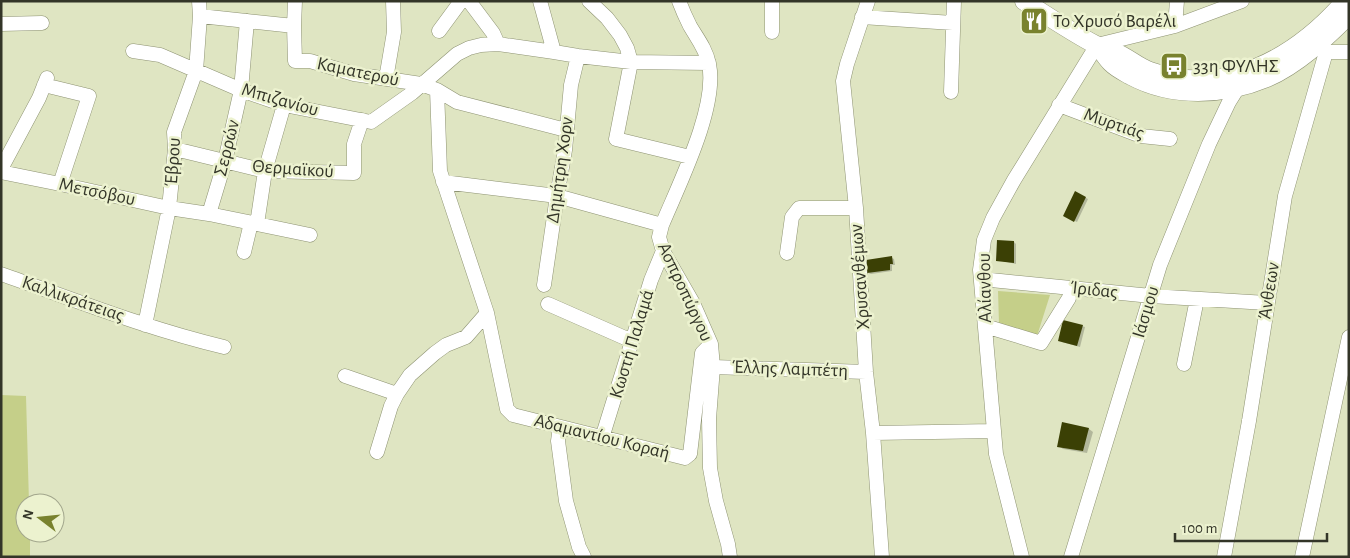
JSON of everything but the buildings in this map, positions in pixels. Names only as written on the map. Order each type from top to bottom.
[{"type":"main road","points":[[1024,1],[1097,45],[1111,64],[1145,82],[1186,92],[1227,89],[1238,80],[1268,78],[1302,57],[1349,16]]},
{"type":"main road","points":[[1319,43],[1345,1]]},
{"type":"street","name":"Έβρου","points":[[145,324],[169,208],[175,149],[174,132],[196,71],[200,16],[199,1]]},
{"type":"street","points":[[200,16],[294,26],[295,1]]},
{"type":"street","points":[[386,79],[394,32],[393,1]]},
{"type":"street","points":[[440,31],[461,1]]},
{"type":"street","points":[[469,1],[493,33],[498,44]]},
{"type":"street","points":[[540,1],[554,52]]},
{"type":"street","points":[[590,1],[620,35],[627,48],[631,62],[616,139],[690,157]]},
{"type":"street","points":[[679,1],[690,26],[702,45],[709,64]]},
{"type":"street","points":[[772,1],[772,32]]},
{"type":"street","name":"Χρυσανθέμων","points":[[868,1],[847,64],[844,81],[856,208],[866,372],[873,433],[882,557]]},
{"type":"street","points":[[951,92],[954,1]]},
{"type":"street","points":[[1175,26],[1177,1]]},
{"type":"street","points":[[1097,45],[1175,26],[1242,1]]},
{"type":"street","points":[[862,17],[953,23]]},
{"type":"street","name":"Σερρών","points":[[210,214],[225,161],[241,90],[247,21]]},
{"type":"street","points":[[1,24],[42,23]]},
{"type":"street","name":"Καματερού","points":[[294,26],[295,61],[310,61],[354,74],[421,84],[438,90],[457,102],[566,130]]},
{"type":"street","points":[[1319,43],[1349,52]]},
{"type":"street","name":"Άνθεων","points":[[1224,557],[1250,421],[1285,196],[1319,43]]},
{"type":"street","name":"Μπιζανίου","points":[[133,51],[160,55],[241,90],[284,105],[371,122],[412,93],[457,54],[481,45],[498,44],[631,62],[709,64]]},
{"type":"street","name":"Αλίανθου","points":[[1022,557],[996,454],[980,270],[984,240],[993,218],[1014,180],[1097,45]]},
{"type":"street","name":"Δημήτρη Χορν","points":[[544,285],[556,196],[565,150],[571,85],[578,56]]},
{"type":"street","name":"Ασπροπύργου","points":[[709,64],[710,92],[705,114],[659,236],[663,251],[693,303],[711,344],[713,367],[709,419],[710,468],[730,557]]},
{"type":"street","name":"Ιάσμου","points":[[1071,557],[1160,266],[1209,144],[1238,80]]},
{"type":"street","points":[[1,171],[39,98],[45,81],[89,96],[60,184]]},
{"type":"street","points":[[378,452],[391,406],[410,375],[446,345],[466,337],[487,312],[440,171],[438,90]]},
{"type":"street","points":[[244,252],[254,223],[265,171],[284,105]]},
{"type":"street","name":"Μυρτιάς","points":[[1059,105],[1141,136],[1170,139]]},
{"type":"street","name":"Θερμαϊκού","points":[[175,149],[265,171],[354,173],[354,144],[362,120]]},
{"type":"street","name":"Μετσόβου","points":[[1,171],[169,208],[210,214],[310,235]]},
{"type":"street","points":[[443,182],[556,196],[662,225]]},
{"type":"street","points":[[787,253],[792,217],[799,208],[856,208]]},
{"type":"street","name":"Κωστή Παλαμά","points":[[602,438],[632,341],[663,251]]},
{"type":"street","name":"Καλλικράτειας","points":[[1,274],[145,324],[224,347]]},
{"type":"street","name":"Ίριδας","points":[[981,279],[1151,296],[1267,303]]},
{"type":"street","points":[[985,326],[1041,343],[1069,298]]},
{"type":"street","points":[[1184,364],[1197,298]]},
{"type":"street","points":[[548,304],[632,341]]},
{"type":"street","name":"Αδαμαντίου Κοραή","points":[[487,312],[507,409],[513,415],[685,458],[690,454],[702,353],[711,344]]},
{"type":"street","points":[[1302,557],[1349,338]]},
{"type":"street","name":"Έλλης Λαμπέτη","points":[[713,367],[866,372]]},
{"type":"street","points":[[345,376],[397,394]]},
{"type":"street","points":[[560,427],[558,441],[566,501],[579,547],[584,557]]},
{"type":"street","points":[[873,433],[994,431]]},
{"type":"green space","points":[[998,291],[1050,295],[1037,336],[999,324]]},
{"type":"green space","points":[[1,395],[26,396],[29,493],[15,493],[15,543],[30,543],[30,557],[1,557]]},
{"type":"place","name":"Το Χρυσό Βαρέλι","points":[[1034,21]]},
{"type":"place","name":"33η ΦΥΛΗΣ","points":[[1174,66]]}]
